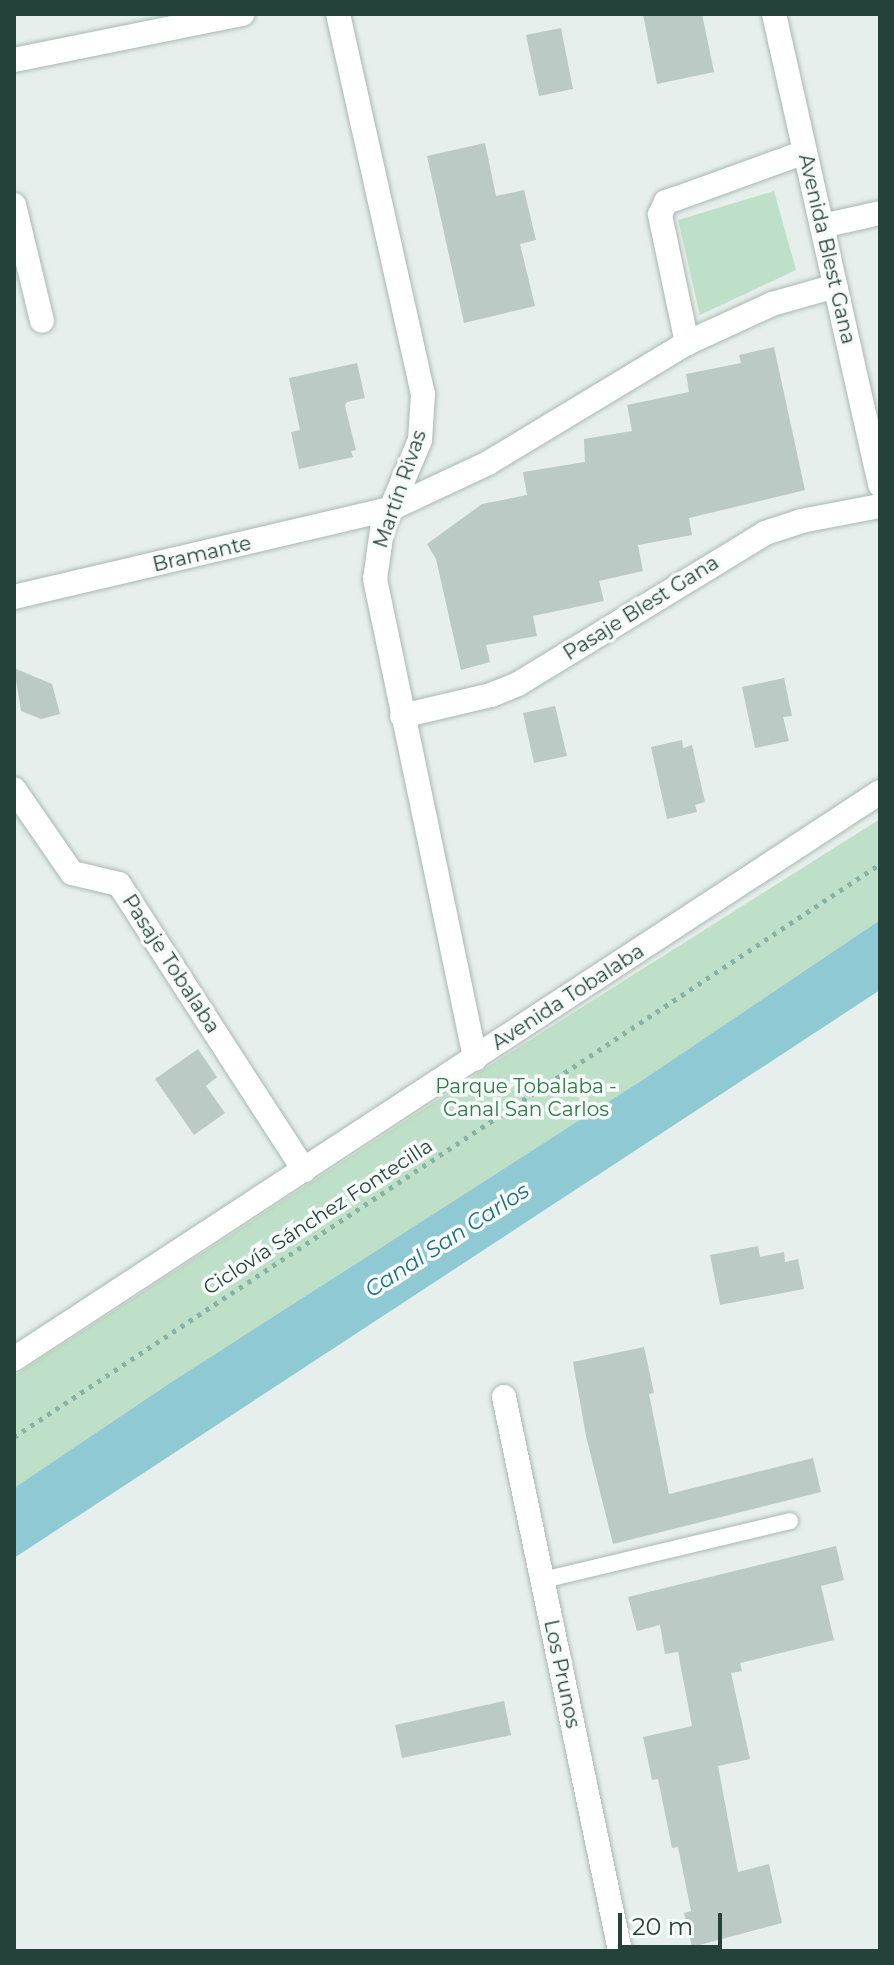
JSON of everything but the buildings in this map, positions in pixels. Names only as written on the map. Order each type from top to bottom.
[{"type":"street","points":[[14,60],[242,14]]},
{"type":"street","name":"Martín Rivas","points":[[338,14],[423,394],[420,440],[390,509],[377,552],[375,579],[475,1059]]},
{"type":"street","name":"Avenida Blest Gana","points":[[774,14],[880,485]]},
{"type":"street","points":[[687,343],[660,215],[666,202],[805,152]]},
{"type":"street","points":[[14,205],[42,321]]},
{"type":"street","points":[[822,226],[880,213]]},
{"type":"street","points":[[390,509],[488,463],[687,343],[772,304],[835,286]]},
{"type":"street","name":"Pasaje Blest Gana","points":[[402,716],[491,695],[518,684],[765,533],[801,521],[880,506]]},
{"type":"street","name":"Bramante","points":[[14,597],[390,509]]},
{"type":"street","name":"Pasaje Tobalaba","points":[[14,789],[72,873],[119,884],[304,1170]]},
{"type":"street","name":"Avenida Tobalaba","points":[[14,1359],[880,792]]},
{"type":"street","name":"Los Prunos","points":[[504,1397],[620,1951]]},
{"type":"lane","points":[[543,1580],[790,1521]]},
{"type":"path","name":"Ciclovía Sánchez Fontecilla","points":[[14,1437],[880,864]]},
{"type":"green space","points":[[774,191],[796,270],[700,315],[678,220]]},
{"type":"green space","name":"Parque Tobalaba - Canal San Carlos","points":[[880,819],[880,920],[650,1075],[170,1383],[14,1488],[14,1376],[500,1059]]},
{"type":"water","name":"Canal San Carlos","points":[[880,920],[880,990],[14,1558],[14,1488],[170,1383],[650,1075]]}]
